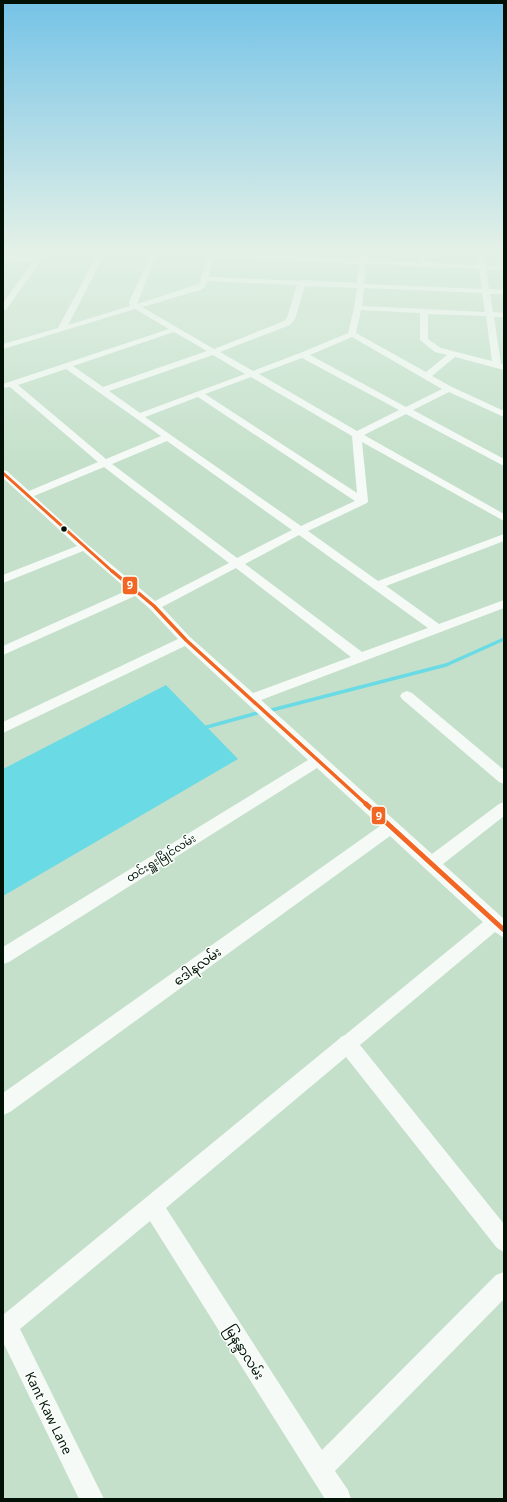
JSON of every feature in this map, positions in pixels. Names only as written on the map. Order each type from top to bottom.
[{"type":"street","points":[[61,330],[65,322]]},
{"type":"street","points":[[3,347],[86,322]]},
{"type":"street","points":[[163,322],[215,351],[357,436],[504,518]]},
{"type":"street","points":[[101,391],[215,351],[288,322]]},
{"type":"street","points":[[352,334],[355,322]]},
{"type":"street","points":[[424,322],[424,340],[438,350],[501,367]]},
{"type":"street","points":[[490,322],[493,341],[501,367]]},
{"type":"street","points":[[8,385],[176,329]]},
{"type":"street","points":[[139,416],[303,355],[352,334]]},
{"type":"street","points":[[352,334],[449,389],[504,414]]},
{"type":"street","points":[[493,341],[504,342]]},
{"type":"street","points":[[303,355],[504,463]]},
{"type":"street","points":[[426,376],[452,355]]},
{"type":"street","points":[[66,365],[438,629]]},
{"type":"street","points":[[8,385],[105,463],[361,658]]},
{"type":"street","points":[[357,436],[449,389]]},
{"type":"street","points":[[199,394],[363,501]]},
{"type":"street","points":[[357,436],[363,501]]},
{"type":"street","points":[[28,495],[168,437]]},
{"type":"street","points":[[3,473],[84,547],[154,606],[186,640],[499,926],[347,1043],[5,1328]]},
{"type":"street","points":[[154,606],[299,531],[363,501]]},
{"type":"street","points":[[378,585],[504,537]]},
{"type":"street","points":[[3,579],[84,547]]},
{"type":"street","points":[[3,651],[135,591]]},
{"type":"street","points":[[251,699],[504,604]]},
{"type":"street","points":[[3,728],[186,640]]},
{"type":"street","points":[[407,696],[504,778]]},
{"type":"street","name":"ထင်းရှူးမြိုင်လမ်း","points":[[3,956],[318,761]]},
{"type":"street","points":[[431,864],[504,808]]},
{"type":"street","name":"ဒေါနလမ်း","points":[[3,1105],[391,827]]},
{"type":"street","points":[[347,1043],[504,1241]]},
{"type":"street","name":"မြနန္ဒာလမ်း","points":[[152,1206],[338,1499]]},
{"type":"street","points":[[320,1470],[504,1284]]},
{"type":"street","name":"Kant Kaw Lane","points":[[5,1328],[92,1499]]},
{"type":"water","points":[[166,685],[238,759],[3,896],[3,769]]},
{"type":"waterway","points":[[268,711],[446,665],[504,639]]},
{"type":"waterway","points":[[207,727],[261,712]]},
{"type":"transit line","name":"9","points":[[3,473],[84,547],[154,606],[186,640],[504,930]]}]
